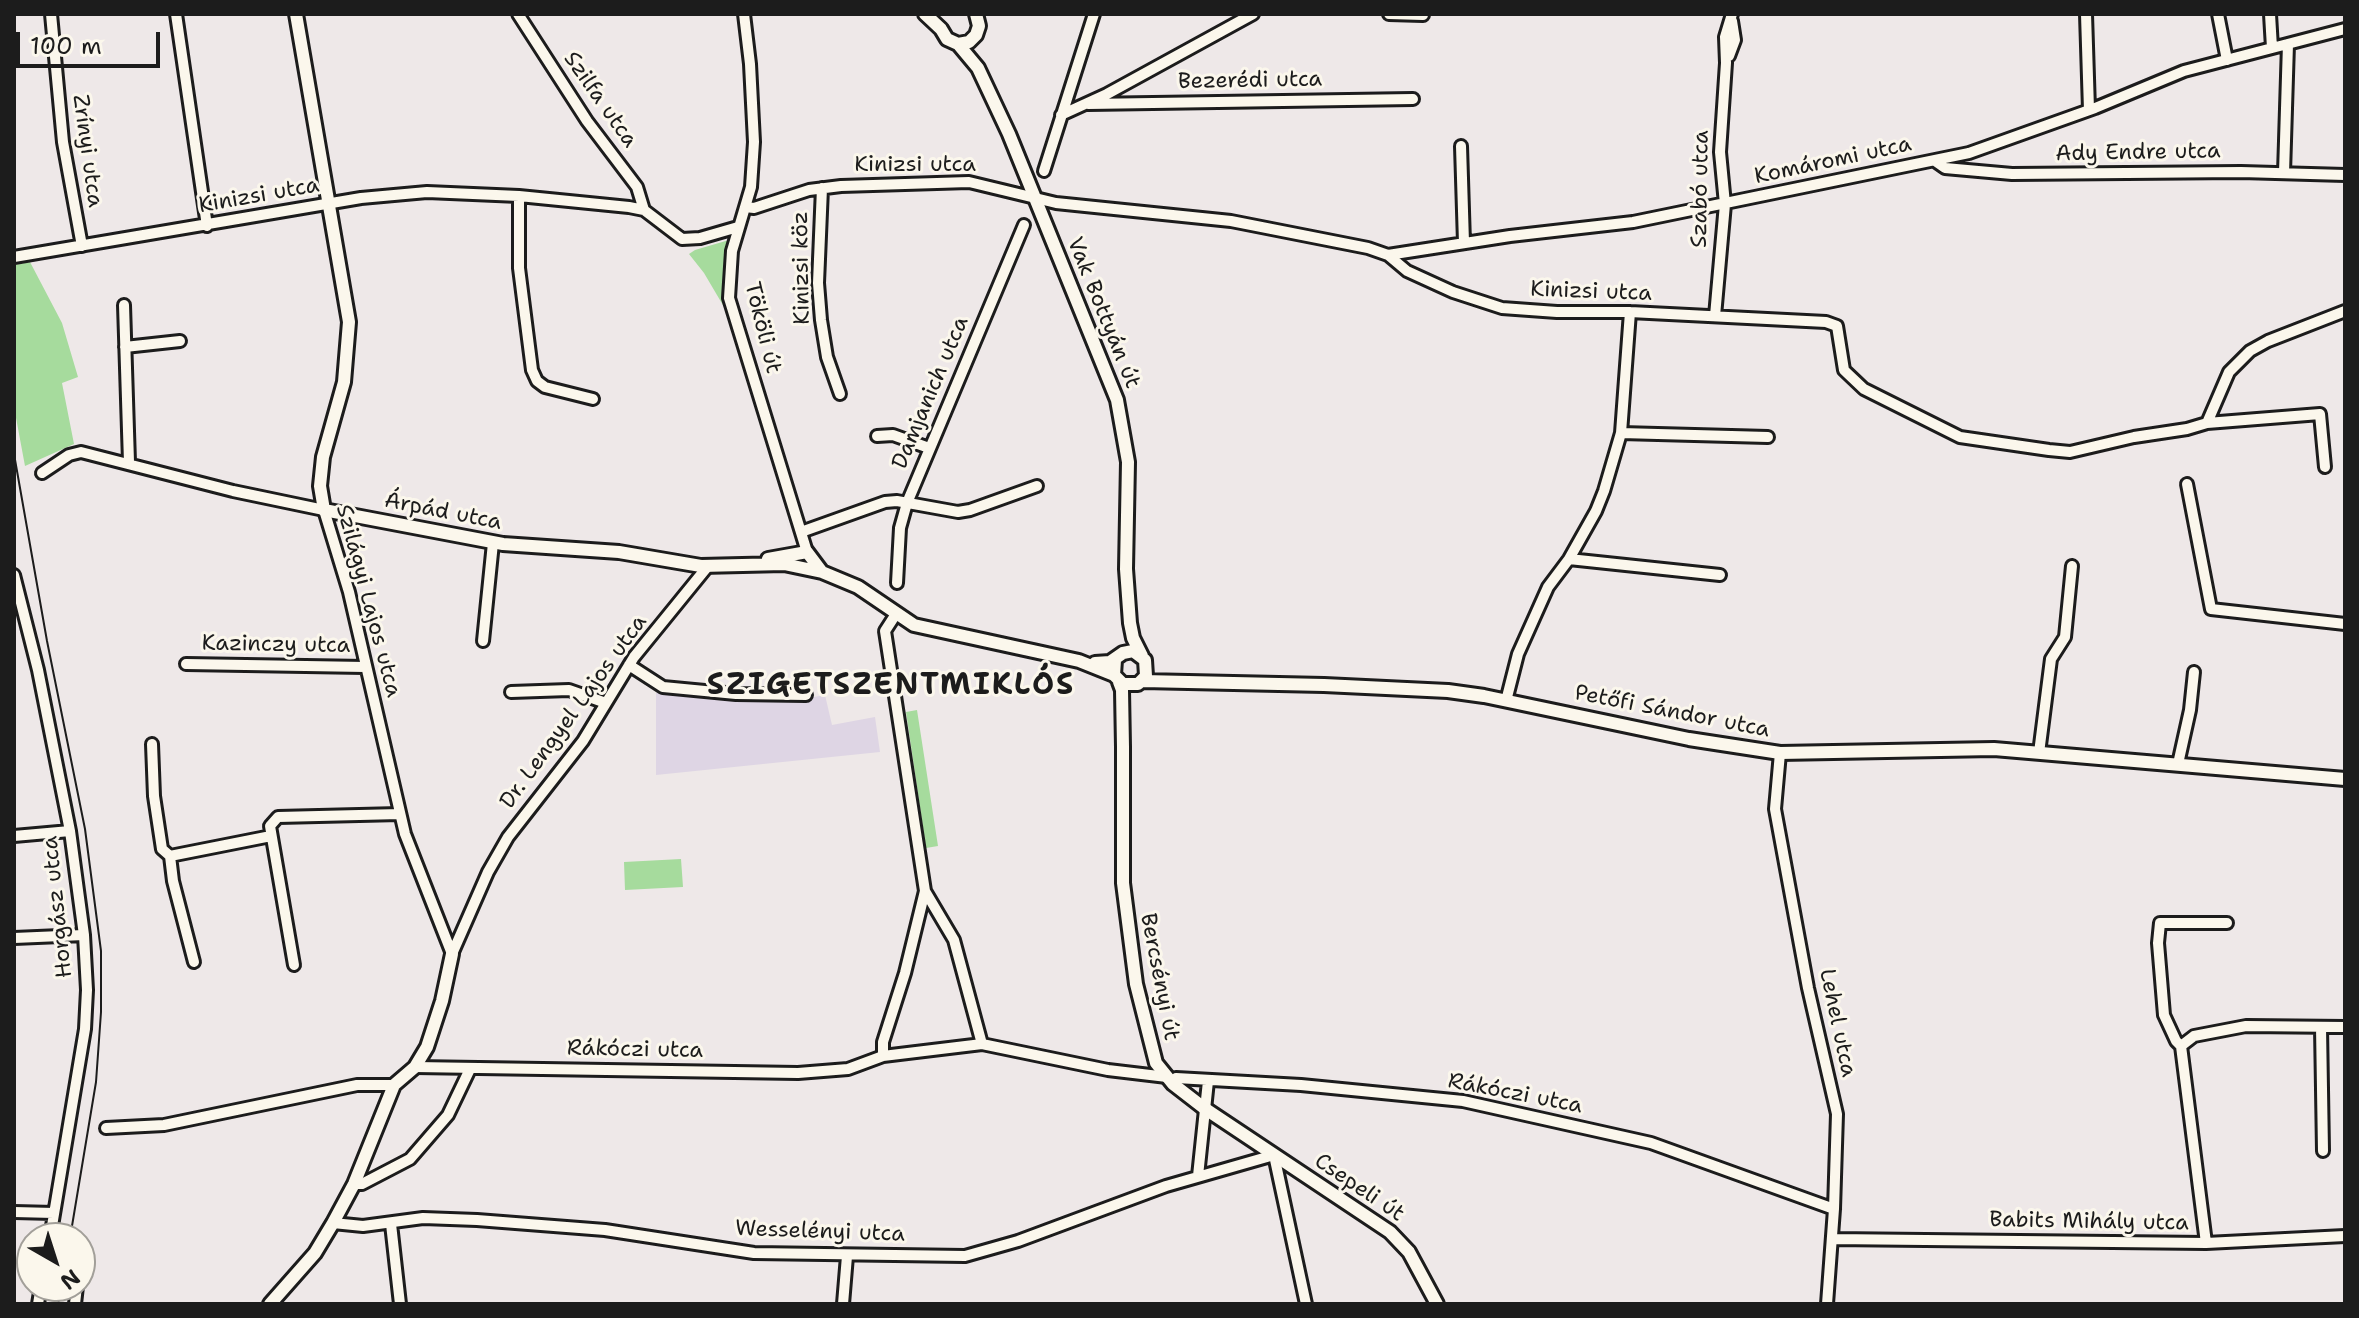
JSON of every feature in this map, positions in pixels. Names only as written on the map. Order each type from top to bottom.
[{"type":"street","name":"Zrínyi utca","points":[[51,14],[63,142],[82,246]]},
{"type":"street","points":[[176,14],[207,226]]},
{"type":"street","name":"Szilágyi Lajos utca","points":[[296,14],[327,205],[347,303],[349,343],[340,401],[325,443],[320,486],[324,510],[349,592],[405,834],[452,954]]},
{"type":"street","name":"Szilfa utca","points":[[518,14],[587,121],[637,187],[644,210]]},
{"type":"street","name":"Tököli út","points":[[744,14],[754,142],[751,187],[738,227],[729,275],[729,298],[807,552]]},
{"type":"street","name":"Vak Bottyán út","points":[[925,14],[947,39],[958,44],[986,83],[1121,414],[1128,462],[1122,612],[1124,643],[1117,658]]},
{"type":"street","points":[[941,29],[944,14]]},
{"type":"street","name":"Vak Bottyán út","points":[[976,14],[979,26],[974,38],[986,83]]},
{"type":"street","points":[[1044,171],[1094,14]]},
{"type":"street","points":[[1061,115],[1088,104],[1253,14]]},
{"type":"street","points":[[1389,14],[1423,15]]},
{"type":"street","points":[[2086,14],[2089,110]]},
{"type":"street","points":[[2218,14],[2227,60]]},
{"type":"street","points":[[2270,14],[2272,48]]},
{"type":"street","name":"Szabó utca","points":[[1715,316],[1725,204],[1720,152],[1725,37],[1732,16]]},
{"type":"street","name":"Komáromi utca","points":[[1388,255],[1633,222],[1969,153],[2089,110],[2184,71],[2345,29]]},
{"type":"street","points":[[958,44],[974,38]]},
{"type":"street","points":[[2284,173],[2288,44]]},
{"type":"street","name":"Bezerédi utca","points":[[1088,104],[1413,99]]},
{"type":"street","points":[[1461,146],[1464,243]]},
{"type":"street","name":"Ady Endre utca","points":[[1935,161],[1945,168],[2012,174],[2345,175]]},
{"type":"street","name":"Kinizsi utca","points":[[745,207],[754,208],[822,188],[903,182],[969,182],[1056,203],[1260,226],[1368,248],[1388,255],[1407,271],[1453,292],[1502,308],[1818,321],[1837,326],[1844,370],[1855,384],[1960,437],[2070,452],[2207,423]]},
{"type":"street","name":"Kinizsi köz","points":[[822,188],[818,283],[821,320],[827,357],[840,394]]},
{"type":"street","name":"Kinizsi utca","points":[[14,257],[361,198],[427,192],[519,196],[644,210]]},
{"type":"street","points":[[519,196],[519,268],[532,370],[537,381],[545,387],[593,399]]},
{"type":"street","points":[[644,210],[682,239],[700,238],[738,227]]},
{"type":"street","name":"Damjanich utca","points":[[897,583],[900,528],[907,503],[1024,225]]},
{"type":"street","points":[[124,305],[129,462]]},
{"type":"street","points":[[2325,467],[2320,414],[2207,423],[2229,372],[2250,351],[2345,311]]},
{"type":"street","points":[[1506,701],[1518,654],[1548,587],[1569,559],[1596,511],[1621,433],[1630,312]]},
{"type":"street","points":[[125,347],[180,341]]},
{"type":"street","points":[[1621,433],[1768,437]]},
{"type":"street","points":[[877,436],[893,435],[929,448]]},
{"type":"street","name":"Árpád utca","points":[[42,473],[76,452],[129,462],[233,491],[493,543],[619,552],[708,566],[784,564],[822,572],[858,587],[896,614]]},
{"type":"street","points":[[2187,484],[2211,609],[2345,624]]},
{"type":"street","points":[[801,532],[885,502],[958,512],[1037,486]]},
{"type":"street","points":[[483,641],[493,543]]},
{"type":"street","points":[[807,552],[822,572]]},
{"type":"street","name":"Árpád utca","points":[[753,563],[807,552]]},
{"type":"street","points":[[1569,559],[1720,575]]},
{"type":"street","name":"Dr. Lengyel Lajos utca","points":[[415,1067],[427,1047],[442,1001],[452,954],[488,872],[508,837],[583,741],[629,665],[708,566]]},
{"type":"street","points":[[2039,753],[2051,659],[2065,637],[2072,566]]},
{"type":"street","name":"Vak Bottyán út","points":[[1126,569],[1131,630],[1145,660]]},
{"type":"street","name":"Horgász utca","points":[[14,575],[38,670],[70,831],[84,935],[87,990],[85,1029],[53,1222]]},
{"type":"street","points":[[982,1044],[954,940],[925,891],[885,631],[896,614],[923,628],[1079,661],[1105,663],[1128,651],[1145,660],[1146,676],[1128,686],[1079,661]]},
{"type":"street","points":[[1116,678],[1117,658]]},
{"type":"street","name":"Petőfi Sándor utca","points":[[1145,660],[1185,681]]},
{"type":"street","name":"Kazinczy utca","points":[[186,664],[365,667]]},
{"type":"street","points":[[629,665],[663,687],[736,694],[806,695]]},
{"type":"street","points":[[2178,764],[2190,710],[2194,672]]},
{"type":"street","name":"Bercsényi út","points":[[1116,678],[1122,690],[1123,870],[1130,941],[1156,1063],[1204,1108],[1274,1155]]},
{"type":"street","name":"Petőfi Sándor utca","points":[[1140,682],[1448,691],[1689,739],[1780,753],[1994,749],[2345,779]]},
{"type":"street","name":"Bercsényi út","points":[[1123,747],[1128,712],[1140,682]]},
{"type":"street","points":[[511,692],[569,690],[606,703]]},
{"type":"street","points":[[152,744],[154,796],[162,849],[170,856],[173,881],[194,962]]},
{"type":"street","name":"Lehel utca","points":[[1780,753],[1775,809],[1808,988],[1837,1114],[1827,1304]]},
{"type":"street","points":[[294,965],[270,826],[278,817],[400,814]]},
{"type":"street","points":[[14,836],[70,831]]},
{"type":"street","points":[[170,856],[271,836]]},
{"type":"street","points":[[883,1056],[883,1042],[905,973],[925,891]]},
{"type":"street","points":[[2206,1243],[2181,1046],[2164,1015],[2158,943],[2160,923],[2227,923]]},
{"type":"street","points":[[443,929],[464,925]]},
{"type":"street","points":[[14,938],[84,935]]},
{"type":"street","points":[[2181,1046],[2194,1036],[2246,1026],[2345,1027]]},
{"type":"street","points":[[2321,1027],[2323,1151]]},
{"type":"street","name":"Rákóczi utca","points":[[415,1067],[798,1073],[848,1069],[883,1056],[982,1044],[1108,1070],[1172,1078],[1301,1085],[1463,1101],[1651,1143],[1834,1209]]},
{"type":"street","points":[[270,1304],[315,1253],[354,1184],[394,1085],[415,1067]]},
{"type":"street","points":[[354,1184],[362,1184],[410,1159],[448,1115],[470,1069]]},
{"type":"street","points":[[1198,1176],[1208,1081]]},
{"type":"street","points":[[106,1128],[164,1125],[357,1085],[394,1085]]},
{"type":"street","points":[[1274,1155],[1306,1304]]},
{"type":"street","name":"Wesselényi utca","points":[[333,1223],[363,1226],[423,1218],[477,1220],[605,1230],[754,1253],[965,1256],[1018,1241],[1198,1176],[1274,1155]]},
{"type":"street","name":"Csepeli út","points":[[1274,1155],[1390,1232],[1409,1252],[1437,1304]]},
{"type":"street","points":[[14,1212],[54,1213]]},
{"type":"street","points":[[391,1224],[400,1304]]},
{"type":"street","name":"Babits Mihály utca","points":[[1832,1239],[2206,1243],[2345,1236]]},
{"type":"street","points":[[843,1304],[847,1256]]},
{"type":"shaded area","points":[[656,693],[787,702],[825,695],[832,725],[875,717],[880,752],[656,775]]},
{"type":"green space","points":[[729,240],[723,291],[727,312],[689,254]]},
{"type":"green space","points":[[30,262],[62,323],[78,377],[62,383],[74,444],[25,466],[14,407],[14,265]]},
{"type":"green space","points":[[917,710],[938,846],[926,848],[906,712]]},
{"type":"green space","points":[[681,859],[683,887],[625,890],[624,862]]},
{"type":"tram line","points":[[14,454],[85,829],[101,951],[96,1082],[73,1222]]},
{"type":"district","name":"SZIGETSZENTMIKLÓS","points":[[891,686]]}]
